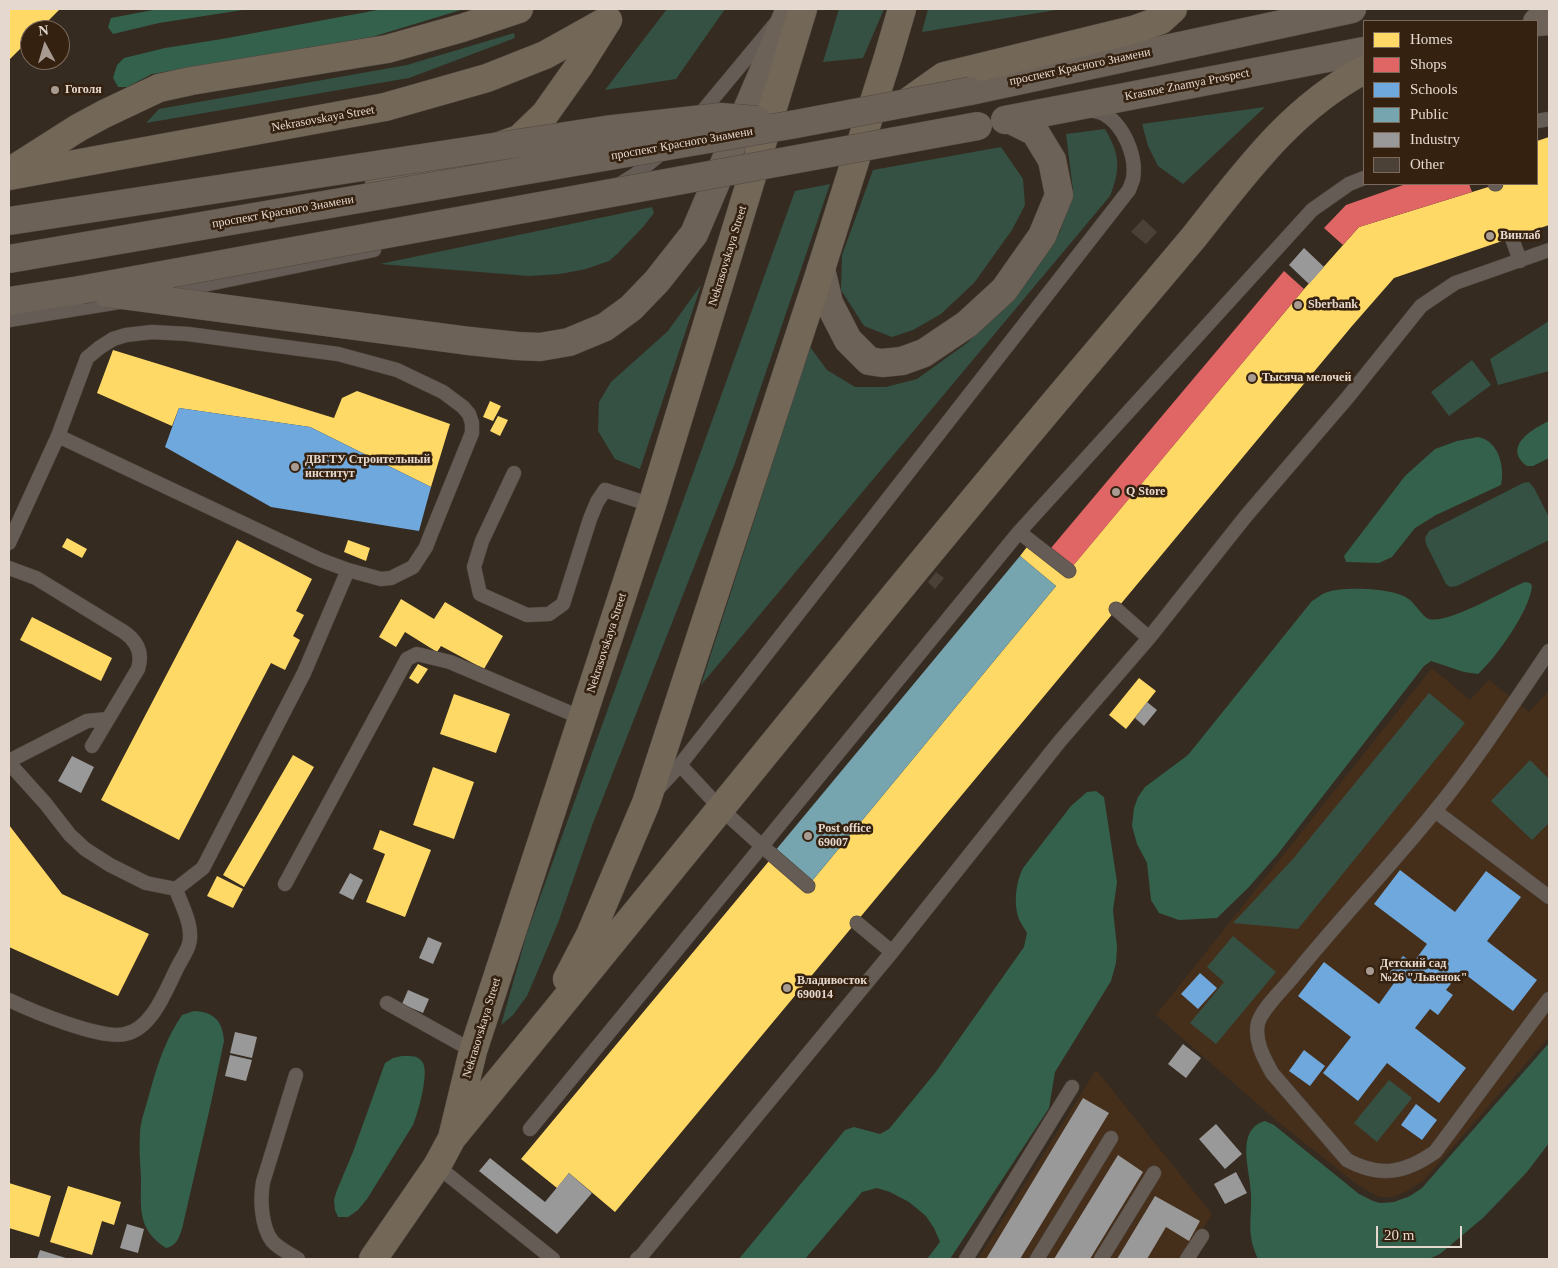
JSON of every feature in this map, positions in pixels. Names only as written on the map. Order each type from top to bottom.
[{"type":"highway","points":[[9,174],[78,128],[159,88],[191,81],[387,49],[462,28],[519,9]]},
{"type":"highway","name":"Nekrasovskaya Street","points":[[373,1259],[437,1166],[452,1138],[473,1052],[652,505],[803,9]]},
{"type":"highway","points":[[538,1033],[590,935],[646,803],[821,269],[886,66],[902,9]]},
{"type":"highway","points":[[968,81],[1136,29],[1161,20],[1173,9]]},
{"type":"highway","points":[[9,268],[319,209],[519,139],[545,114],[614,14]]},
{"type":"highway","name":"Nekrasovskaya Street","points":[[9,174],[385,107],[487,78],[545,55],[614,14]]},
{"type":"highway","points":[[452,1138],[1049,409],[1268,145],[1313,103],[1363,71]]},
{"type":"main road","points":[[80,290],[468,341],[540,347],[569,342],[605,327],[631,308],[657,281],[694,234],[789,9]]},
{"type":"main road","name":"проспект Красного Знамени","points":[[9,259],[796,124],[906,103],[968,81],[1352,9]]},
{"type":"main road","name":"Krasnoe Znamya Prospect","points":[[1009,119],[1363,50]]},
{"type":"main road","points":[[9,221],[605,130],[721,117],[796,124]]},
{"type":"main road","points":[[9,302],[1009,119],[1035,132],[1052,160],[1059,195],[1042,236],[1004,290],[967,324],[924,353],[902,361],[882,363],[869,361],[848,340],[829,303],[821,269]]},
{"type":"lane","points":[[9,320],[104,305],[563,210],[605,193],[636,174],[667,148],[695,120],[789,9]]},
{"type":"lane","points":[[646,803],[680,765],[1129,190],[1133,179],[1133,158],[1116,123],[1103,113],[1074,107]]},
{"type":"lane","points":[[530,1129],[1019,532],[1312,210],[1348,184],[1363,178]]},
{"type":"lane","points":[[1512,238],[1520,261]]},
{"type":"lane","points":[[636,1259],[642,1255],[892,952],[1060,741],[1149,638],[1246,516],[1348,397],[1421,306],[1455,283],[1549,250]]},
{"type":"lane","points":[[9,543],[58,436],[88,358],[113,339],[126,335],[152,332],[188,334],[338,354],[397,370],[443,392],[463,407],[469,414],[472,423],[472,433],[426,547],[412,567],[391,578],[381,579],[348,570],[275,539],[58,436]]},
{"type":"lane","points":[[514,473],[482,541],[474,567],[480,594],[527,615],[549,614],[563,604],[590,519],[605,490],[652,505]]},
{"type":"lane","points":[[1019,532],[1068,571]]},
{"type":"lane","points":[[9,568],[36,578],[124,632],[136,644],[140,661],[138,668],[92,746]]},
{"type":"lane","points":[[108,720],[87,721],[9,762],[70,835],[85,849],[110,865],[146,883],[176,889],[203,868],[304,673],[348,570]]},
{"type":"lane","points":[[1116,609],[1149,638]]},
{"type":"lane","points":[[1549,651],[1496,728],[1435,811],[1325,937],[1267,1008],[1258,1022],[1257,1038],[1263,1057],[1272,1073],[1346,1160],[1361,1168],[1390,1172],[1405,1169],[1421,1162],[1436,1152],[1549,999]]},
{"type":"lane","points":[[286,884],[407,658],[417,654],[450,662],[582,718]]},
{"type":"lane","points":[[680,765],[721,809],[808,886]]},
{"type":"lane","points":[[1435,811],[1549,897]]},
{"type":"lane","points":[[9,1000],[41,1014],[109,1035],[125,1034],[140,1028],[157,1007],[189,943],[189,926],[176,889]]},
{"type":"lane","points":[[857,923],[892,952]]},
{"type":"lane","points":[[387,1003],[473,1052]]},
{"type":"lane","points":[[296,1075],[261,1191],[265,1225],[272,1240],[298,1259]]},
{"type":"lane","points":[[966,1259],[1072,1087]]},
{"type":"lane","points":[[1036,1259],[1111,1138]]},
{"type":"lane","points":[[437,1166],[553,1259]]},
{"type":"lane","points":[[1101,1259],[1154,1173]]},
{"type":"lane","points":[[1187,1259],[1202,1236]]},
{"type":"shaded area","name":"Детский сад №26 \"Львенок\"","points":[[1432,668],[1470,700],[1489,680],[1529,712],[1549,691],[1549,1037],[1423,1181],[1403,1193],[1391,1197],[1379,1197],[1359,1186],[1277,1121],[1156,1015]]},
{"type":"shaded area","points":[[1096,1070],[1212,1214],[1184,1259],[978,1259]]},
{"type":"green space","points":[[158,9],[249,9],[159,23],[113,34],[108,27],[111,18]]},
{"type":"green space","points":[[383,9],[464,9],[372,37],[152,74],[127,87],[118,87],[113,78],[117,65],[124,58],[165,48]]},
{"type":"green space","points":[[667,9],[725,9],[676,79],[605,90]]},
{"type":"green space","points":[[839,9],[884,9],[863,58],[823,62]]},
{"type":"green space","points":[[928,9],[1062,9],[922,32]]},
{"type":"green space","points":[[514,33],[515,38],[409,78],[146,123],[159,109],[407,65]]},
{"type":"green space","points":[[1265,107],[1183,184],[1158,166],[1148,146],[1142,124]]},
{"type":"green space","points":[[1105,129],[1114,146],[1117,162],[1116,177],[1110,196],[701,685],[810,347],[827,370],[855,387],[886,387],[917,379],[967,343],[1011,299],[1060,232],[1073,190],[1066,134]]},
{"type":"green space","points":[[1001,147],[1023,179],[1025,205],[1012,230],[974,283],[941,314],[913,330],[892,337],[864,326],[841,290],[842,255],[873,170]]},
{"type":"green space","points":[[830,184],[735,463],[593,823],[558,923],[527,996],[513,1015],[501,1025],[527,933],[795,191]]},
{"type":"green space","points":[[652,207],[654,213],[617,254],[609,261],[586,269],[560,274],[529,276],[380,264]]},
{"type":"green space","points":[[701,285],[640,469],[615,459],[598,431],[599,402],[611,382],[668,331]]},
{"type":"green space","points":[[1549,321],[1549,371],[1498,385],[1490,359]]},
{"type":"green space","points":[[1472,360],[1491,385],[1449,416],[1431,392]]},
{"type":"green space","points":[[1549,421],[1549,458],[1533,466],[1527,466],[1520,459],[1517,452],[1518,446],[1528,434]]},
{"type":"green space","points":[[1478,437],[1485,439],[1496,449],[1502,470],[1501,485],[1436,515],[1415,528],[1392,557],[1379,563],[1346,562],[1344,556],[1405,476],[1435,449],[1457,441]]},
{"type":"green space","points":[[1529,482],[1549,517],[1549,540],[1457,586],[1450,587],[1446,584],[1426,544],[1425,538],[1429,531],[1523,483]]},
{"type":"green space","points":[[1525,582],[1530,583],[1532,586],[1525,608],[1511,633],[1485,667],[1478,674],[1464,672],[1431,661],[1424,666],[1277,855],[1248,888],[1217,918],[1179,920],[1159,913],[1151,900],[1147,863],[1137,844],[1132,826],[1134,808],[1138,797],[1145,787],[1188,755],[1312,601],[1323,594],[1343,589],[1379,590],[1407,598],[1426,618],[1438,619],[1462,612]]},
{"type":"green space","points":[[1429,693],[1465,723],[1298,929],[1233,923],[1292,860]]},
{"type":"green space","points":[[1530,760],[1549,779],[1549,823],[1532,840],[1491,801]]},
{"type":"green space","points":[[1096,791],[1104,797],[1117,882],[1113,910],[1117,947],[1116,963],[1111,981],[1055,1072],[1049,1108],[950,1259],[927,1259],[940,1242],[926,1216],[909,1202],[890,1192],[877,1188],[862,1192],[805,1259],[739,1259],[845,1130],[854,1127],[880,1134],[889,1129],[935,1073],[1024,947],[1027,933],[1019,919],[1016,907],[1017,886],[1023,868],[1071,806],[1087,792]]},
{"type":"green space","points":[[1233,936],[1276,972],[1216,1044],[1190,1023],[1224,982],[1207,967]]},
{"type":"green space","points":[[194,1011],[207,1013],[216,1019],[222,1028],[224,1041],[182,1229],[175,1243],[166,1248],[157,1241],[145,1226],[141,1209],[141,1127],[155,1074],[166,1044],[182,1015]]},
{"type":"green space","points":[[1549,1043],[1549,1143],[1527,1172],[1484,1217],[1440,1254],[1429,1259],[1258,1259],[1252,1242],[1250,1227],[1251,1194],[1246,1153],[1250,1133],[1255,1126],[1265,1121],[1274,1125],[1359,1194],[1380,1203],[1394,1202],[1410,1196],[1422,1188]]},
{"type":"green space","points":[[414,1056],[421,1060],[424,1068],[425,1076],[422,1094],[413,1125],[367,1199],[358,1210],[348,1217],[338,1217],[334,1200],[337,1190],[353,1152],[385,1063],[393,1058]]},
{"type":"green space","points":[[1389,1080],[1412,1098],[1377,1142],[1354,1123]]},
{"type":"building: Homes","points":[[9,9],[60,9],[49,20],[20,20],[20,49],[9,60]]},
{"type":"building: Homes","points":[[1549,137],[1549,225],[1394,278],[1352,326],[615,1212],[569,1173],[557,1188],[521,1159],[769,861],[812,881],[1056,586],[1020,556],[1030,543],[1066,574],[1304,289],[1359,227],[1495,185],[1538,185],[1538,141]]},
{"type":"building: Homes","points":[[113,350],[334,418],[342,398],[357,391],[450,424],[431,487],[310,427],[179,408],[172,426],[97,393]]},
{"type":"building: Homes","points":[[490,401],[501,406],[493,421],[483,417]]},
{"type":"building: Homes","points":[[498,416],[508,420],[500,436],[490,431]]},
{"type":"building: Homes","points":[[67,538],[87,549],[82,558],[62,547]]},
{"type":"building: Homes","points":[[237,540],[312,579],[296,611],[304,615],[293,636],[300,640],[285,670],[271,663],[179,840],[101,800]]},
{"type":"building: Homes","points":[[348,540],[370,548],[366,561],[344,552]]},
{"type":"building: Homes","points":[[401,599],[434,619],[445,602],[503,636],[484,669],[441,646],[437,652],[405,632],[396,647],[379,637]]},
{"type":"building: Homes","points":[[32,617],[112,658],[101,681],[20,640]]},
{"type":"building: Homes","points":[[418,664],[428,669],[418,684],[409,678]]},
{"type":"building: Homes","points":[[1139,678],[1156,691],[1126,729],[1109,715]]},
{"type":"building: Homes","points":[[454,694],[510,714],[496,753],[440,734]]},
{"type":"building: Homes","points":[[293,755],[314,767],[244,887],[223,875]]},
{"type":"building: Homes","points":[[433,767],[474,782],[454,839],[413,825]]},
{"type":"building: Homes","points":[[9,825],[62,894],[149,934],[118,996],[9,947]]},
{"type":"building: Homes","points":[[380,830],[431,850],[405,917],[366,902],[385,854],[373,849]]},
{"type":"building: Homes","points":[[217,876],[243,889],[233,908],[207,896]]},
{"type":"building: Homes","points":[[9,1183],[51,1196],[39,1237],[9,1228]]},
{"type":"building: Homes","points":[[68,1186],[121,1202],[114,1225],[102,1221],[92,1255],[50,1242]]},
{"type":"building: Shops","points":[[1403,185],[1469,185],[1472,192],[1359,227],[1343,245],[1324,228],[1346,205]]},
{"type":"building: Shops","points":[[1284,271],[1304,289],[1073,566],[1051,548]]},
{"type":"building: Schools","name":"ДВГТУ Строительный институт","points":[[179,408],[310,427],[431,487],[419,531],[271,507],[165,447]]},
{"type":"building: Schools","points":[[1400,870],[1455,912],[1486,871],[1521,897],[1487,941],[1537,980],[1513,1011],[1461,971],[1446,990],[1453,995],[1438,1015],[1430,1009],[1415,1028],[1466,1068],[1439,1103],[1387,1063],[1358,1101],[1323,1073],[1351,1037],[1298,996],[1324,962],[1379,1004],[1394,983],[1386,977],[1403,956],[1413,963],[1427,944],[1374,904]]},
{"type":"building: Schools","points":[[1200,973],[1217,988],[1198,1009],[1181,994]]},
{"type":"building: Schools","points":[[1304,1050],[1325,1066],[1310,1086],[1289,1071]]},
{"type":"building: Schools","points":[[1416,1104],[1437,1120],[1422,1140],[1401,1125]]},
{"type":"building: Public","points":[[1020,556],[1056,586],[812,881],[775,851]]},
{"type":"building: Industry","points":[[1304,248],[1324,267],[1309,284],[1289,265]]},
{"type":"building: Industry","points":[[1147,702],[1157,710],[1144,726],[1135,718]]},
{"type":"building: Industry","points":[[72,756],[94,767],[81,793],[58,781]]},
{"type":"building: Industry","points":[[350,873],[363,880],[353,900],[339,893]]},
{"type":"building: Industry","points":[[428,937],[442,943],[433,964],[419,958]]},
{"type":"building: Industry","points":[[408,990],[429,999],[423,1013],[402,1004]]},
{"type":"building: Industry","points":[[235,1032],[257,1037],[252,1058],[230,1053]]},
{"type":"building: Industry","points":[[1183,1044],[1201,1058],[1186,1078],[1168,1064]]},
{"type":"building: Industry","points":[[230,1055],[252,1060],[246,1081],[225,1076]]},
{"type":"building: Industry","points":[[1083,1098],[1109,1113],[1020,1259],[986,1259]]},
{"type":"building: Industry","points":[[1216,1124],[1242,1154],[1225,1169],[1199,1139]]},
{"type":"building: Industry","points":[[1118,1155],[1143,1172],[1090,1259],[1054,1259]]},
{"type":"building: Industry","points":[[490,1158],[545,1202],[569,1173],[592,1193],[557,1234],[479,1171]]},
{"type":"building: Industry","points":[[1236,1172],[1247,1193],[1225,1204],[1214,1184]]},
{"type":"building: Industry","points":[[1155,1196],[1200,1221],[1189,1241],[1166,1227],[1147,1259],[1117,1259]]},
{"type":"building: Industry","points":[[127,1224],[144,1229],[138,1253],[120,1248]]},
{"type":"building: Industry","points":[[40,1250],[69,1259],[37,1259]]},
{"type":"building: Other","points":[[1143,219],[1157,232],[1146,244],[1131,232]]},
{"type":"building: Other","points":[[936,572],[944,578],[935,589],[928,582]]},
{"type":"place","name":"Гоголя","points":[[55,90]]},
{"type":"place","name":"Винлаб","points":[[1490,236]]},
{"type":"place","name":"Sberbank","points":[[1298,305]]},
{"type":"place","name":"Тысяча мелочей","points":[[1252,378]]},
{"type":"place","name":"ДВГТУ Строительный институт","points":[[295,467]]},
{"type":"place","name":"Q Store","points":[[1116,492]]},
{"type":"place","name":"Post office 69007","points":[[808,836]]},
{"type":"place","name":"Детский сад №26 \"Львенок\"","points":[[1370,971]]},
{"type":"place","name":"Владивосток 690014","points":[[787,988]]}]
